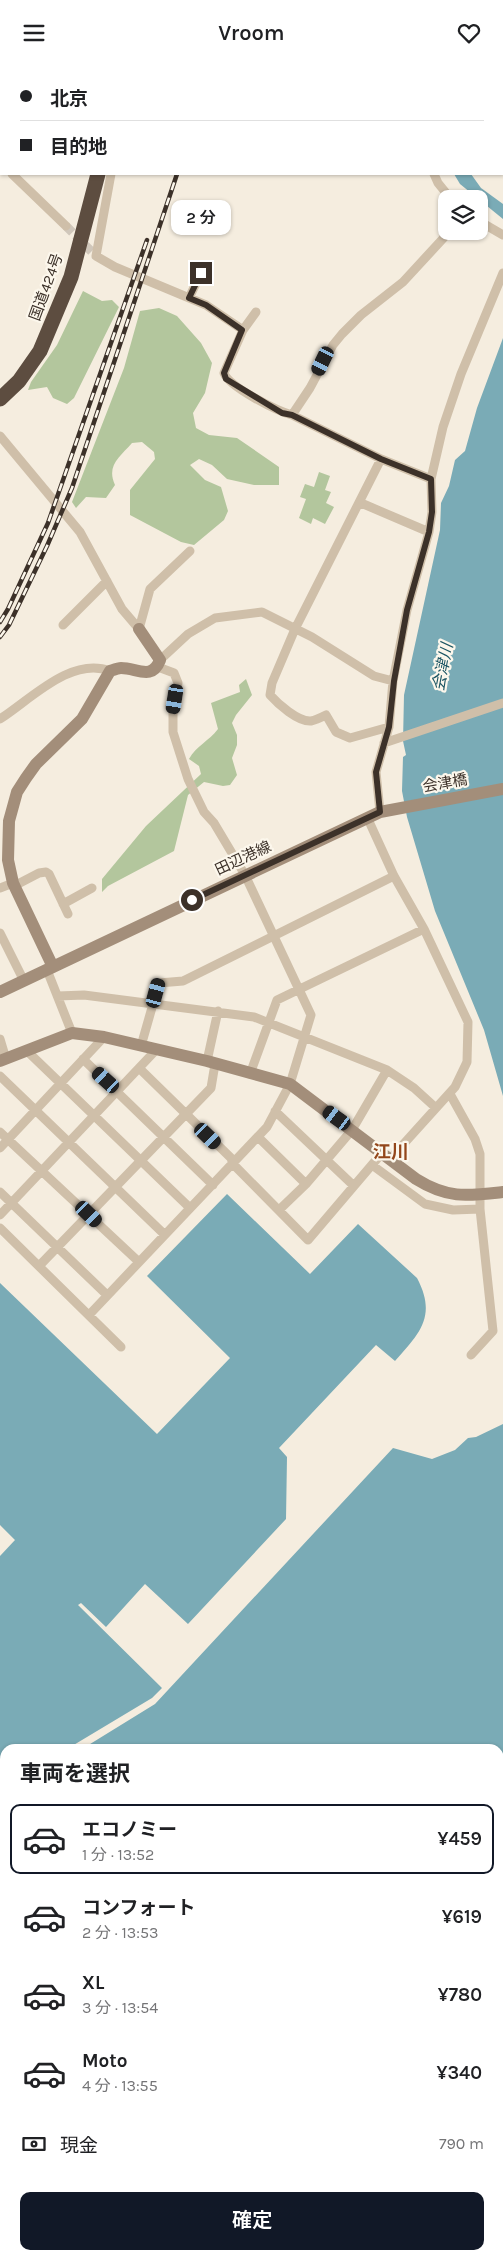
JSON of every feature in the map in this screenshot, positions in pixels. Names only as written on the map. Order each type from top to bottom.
[{"type":"highway","name":"国道424号","points":[[0,399],[19,381],[40,351],[71,277],[98,175]]},
{"type":"street","points":[[13,175],[66,225]]},
{"type":"street","points":[[111,175],[96,256],[115,267],[206,305],[242,330]]},
{"type":"street","points":[[434,175],[444,190]]},
{"type":"street","points":[[488,226],[503,235]]},
{"type":"street","points":[[292,415],[310,388],[333,345],[342,334],[361,315],[403,282],[442,240]]},
{"type":"street","points":[[189,298],[201,273]]},
{"type":"street","points":[[380,812],[376,772],[389,727],[394,681],[407,610],[429,532],[432,512],[431,479],[449,406],[503,273]]},
{"type":"street","points":[[256,312],[242,330],[224,373],[226,379],[282,413],[292,415],[381,459],[431,479]]},
{"type":"street","points":[[0,436],[67,514],[80,532],[122,609],[139,629],[159,664],[174,673],[178,683],[172,714],[173,732],[188,779],[204,812],[214,823],[245,875],[311,1015],[290,1084],[267,1127],[89,1315]]},
{"type":"street","points":[[381,459],[295,629],[272,683],[270,695],[279,705],[304,720],[311,721],[326,715],[336,732],[350,738],[389,727]]},
{"type":"street","points":[[360,503],[429,532]]},
{"type":"street","points":[[139,629],[150,589],[190,551]]},
{"type":"street","points":[[63,625],[107,581]]},
{"type":"street","points":[[72,1033],[50,969],[13,884],[8,860],[9,821],[17,792],[36,764],[82,719],[110,671],[120,667],[138,672],[154,671],[188,634],[215,618],[262,612],[374,675],[394,681]]},
{"type":"street","points":[[0,719],[63,674],[103,668],[110,671]]},
{"type":"street","points":[[384,743],[503,703]]},
{"type":"street","name":"会津橋","points":[[393,809],[503,789]]},
{"type":"street","name":"田辺港線","points":[[0,992],[367,817],[393,809]]},
{"type":"street","points":[[140,1069],[231,1157],[233,1164],[308,1240],[372,1165],[386,1156],[450,1094],[467,1062],[468,1022],[424,929],[394,876],[367,817]]},
{"type":"street","points":[[0,889],[46,872],[49,874],[68,914]]},
{"type":"street","points":[[141,1046],[159,983],[183,981],[394,876]]},
{"type":"street","points":[[63,904],[92,888]]},
{"type":"street","points":[[250,1074],[277,1001],[424,929]]},
{"type":"street","points":[[0,933],[24,981]]},
{"type":"street","points":[[58,996],[84,995],[254,1017],[387,1069],[414,1087],[436,1108]]},
{"type":"street","points":[[39,1266],[211,1088],[211,1062],[218,1011]]},
{"type":"street","points":[[0,1039],[3,1060],[72,1033],[104,1037],[211,1062],[290,1084],[433,1190],[464,1197],[503,1192]]},
{"type":"street","points":[[0,1148],[104,1037]]},
{"type":"street","points":[[0,1215],[156,1050]]},
{"type":"street","points":[[27,1051],[190,1208]]},
{"type":"street","points":[[83,1059],[213,1185]]},
{"type":"street","points":[[279,1210],[306,1184],[352,1130],[387,1069]]},
{"type":"street","points":[[0,1076],[165,1235]]},
{"type":"street","points":[[450,1094],[475,1139],[480,1154],[480,1209],[493,1331],[470,1355]]},
{"type":"street","points":[[275,1111],[354,1186]]},
{"type":"street","points":[[0,1132],[139,1262]]},
{"type":"street","points":[[258,1137],[306,1184]]},
{"type":"street","points":[[372,1165],[425,1204],[453,1210],[480,1209]]},
{"type":"street","points":[[0,1192],[107,1295]]},
{"type":"street","points":[[0,1228],[122,1347]]},
{"type":"green space","points":[[83,291],[102,301],[112,300],[119,307],[74,398],[67,404],[53,398],[47,387],[28,390],[31,382],[57,345]]},
{"type":"green space","points":[[159,308],[177,316],[201,343],[212,363],[205,393],[193,413],[196,428],[209,435],[237,438],[279,467],[279,485],[254,485],[227,479],[212,465],[199,459],[190,465],[205,480],[221,487],[228,511],[224,520],[194,545],[181,542],[130,515],[130,490],[155,459],[154,452],[142,442],[132,443],[119,457],[112,472],[115,485],[106,498],[86,497],[76,508],[72,502],[124,368],[140,311]]},
{"type":"green space","points":[[319,472],[330,476],[325,490],[331,492],[326,503],[334,507],[325,524],[313,518],[311,524],[299,518],[306,499],[300,497],[305,484],[314,487]]},
{"type":"green space","points":[[246,679],[252,695],[232,723],[237,735],[237,745],[232,758],[237,775],[230,785],[223,786],[204,782],[188,795],[174,851],[108,886],[102,892],[102,879],[146,826],[201,774],[199,766],[189,759],[218,729],[211,703],[240,692],[239,685]]},
{"type":"water","points":[[455,175],[472,175],[484,190],[467,190],[460,184]]},
{"type":"water","points":[[488,193],[503,204],[503,219],[488,207]]},
{"type":"water","name":"会津川","points":[[503,338],[503,1096],[484,1030],[435,911],[407,817],[402,791],[403,757],[406,755],[403,741],[404,695],[440,530],[441,503],[449,486],[455,460],[465,451],[477,408]]},
{"type":"water","points":[[227,1194],[310,1274],[358,1224],[417,1278],[426,1303],[425,1314],[423,1323],[412,1342],[395,1361],[376,1345],[279,1448],[287,1457],[286,1519],[188,1624],[145,1584],[106,1627],[81,1603],[78,1605],[162,1688],[152,1698],[75,1744],[0,1744],[0,1556],[15,1540],[0,1525],[0,1283],[157,1434],[230,1358],[147,1276]]},
{"type":"water","points":[[503,1424],[503,1744],[90,1744],[155,1704],[393,1448],[432,1459],[455,1450],[468,1438],[476,1437]]},
{"type":"tunnel","points":[[66,226],[96,256]]},
{"type":"railway","points":[[0,637],[9,625],[47,546],[72,488],[177,175]]},
{"type":"railway","points":[[0,622],[8,609],[48,523],[147,240]]},
{"type":"district","name":"江川","points":[[391,1152]]},
{"type":"route","points":[[192,900],[380,812],[376,772],[389,727],[394,681],[407,610],[429,532],[432,512],[431,479],[381,459],[292,415],[282,413],[226,379],[224,373],[242,330],[206,305],[189,298],[201,273]]}]
